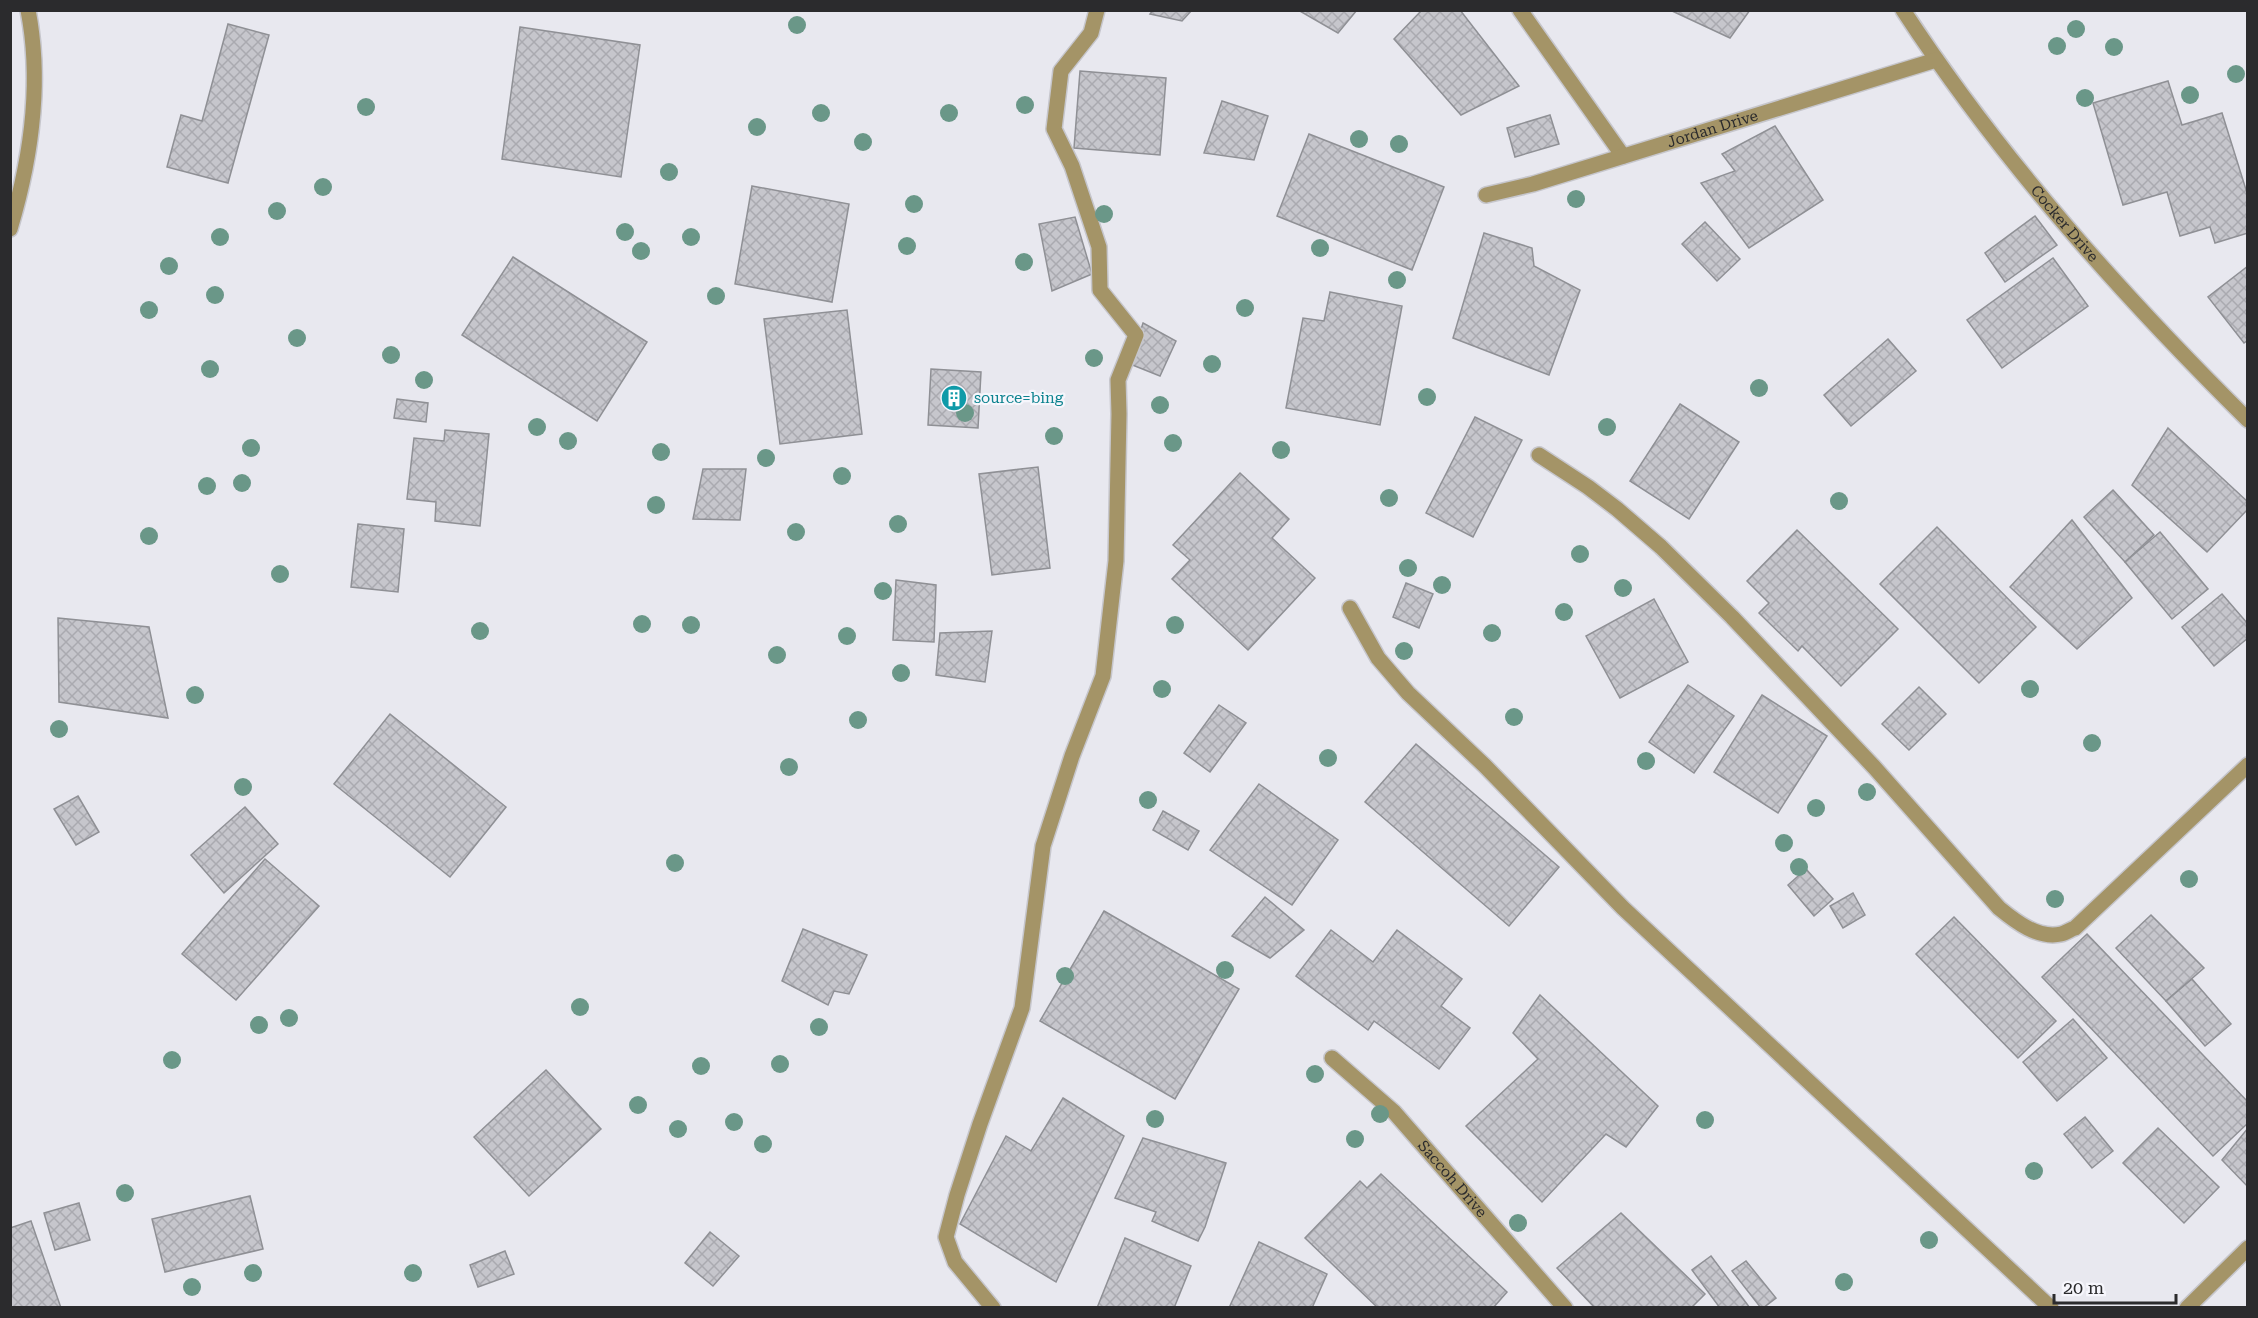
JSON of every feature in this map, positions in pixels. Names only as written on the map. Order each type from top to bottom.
[{"type":"street","points":[[10,229],[20,198],[32,119],[35,81],[34,47],[28,10]]},
{"type":"street","points":[[993,1308],[955,1262],[946,1236],[977,1134],[1022,1008],[1043,846],[1072,756],[1103,676],[1116,561],[1118,380],[1136,335],[1100,290],[1099,247],[1072,166],[1054,129],[1061,71],[1091,33],[1097,10]]},
{"type":"street","points":[[1520,10],[1623,156]]},
{"type":"street","name":"Cocker Drive","points":[[1903,10],[1936,60],[2011,161],[2199,372],[2247,420]]},
{"type":"street","name":"Jordan Drive","points":[[1486,195],[1533,184],[1936,60]]},
{"type":"street","points":[[1539,455],[1588,487],[1669,555],[1740,625],[1874,767],[2000,908],[2019,925],[2039,932],[2061,934],[2075,928],[2247,765]]},
{"type":"street","points":[[1350,608],[1378,658],[1408,693],[1485,766],[1623,908],[2051,1308]]},
{"type":"street","name":"Saccoh Drive","points":[[1332,1058],[1394,1112],[1564,1308]]},
{"type":"street","points":[[2187,1308],[2247,1248]]},
{"type":"building","points":[[1153,10],[1192,10],[1182,21],[1150,14]]},
{"type":"building","points":[[1298,10],[1357,10],[1338,33]]},
{"type":"building","points":[[1422,10],[1460,10],[1519,86],[1461,115],[1394,39]]},
{"type":"building","points":[[1670,10],[1750,10],[1730,38]]},
{"type":"building","points":[[228,24],[269,35],[228,183],[167,167],[181,115],[202,121]]},
{"type":"building","points":[[520,27],[640,45],[621,177],[502,159]]},
{"type":"building","points":[[1080,71],[1166,78],[1160,155],[1074,148]]},
{"type":"building","points":[[2168,81],[2182,125],[2222,113],[2248,196],[2248,233],[2215,243],[2210,227],[2180,236],[2167,192],[2123,205],[2093,103]]},
{"type":"building","points":[[1222,101],[1268,116],[1254,160],[1204,153]]},
{"type":"building","points":[[1550,115],[1559,144],[1515,157],[1507,128]]},
{"type":"building","points":[[1775,126],[1823,200],[1749,248],[1701,183],[1735,171],[1722,154]]},
{"type":"building","points":[[1309,134],[1444,187],[1412,270],[1277,216]]},
{"type":"building","points":[[752,186],[849,204],[832,302],[735,284]]},
{"type":"building","points":[[2035,216],[2057,245],[2005,282],[1985,253]]},
{"type":"building","points":[[1075,217],[1092,274],[1052,291],[1039,224]]},
{"type":"building","points":[[1705,222],[1740,259],[1717,281],[1682,244]]},
{"type":"building","points":[[1484,233],[1532,248],[1534,266],[1580,290],[1549,375],[1453,338]]},
{"type":"building","points":[[513,257],[647,342],[597,421],[462,335]]},
{"type":"building","points":[[2053,258],[2088,306],[2002,368],[1967,320]]},
{"type":"building","points":[[2248,266],[2248,340],[2244,343],[2208,297]]},
{"type":"building","points":[[1330,292],[1402,306],[1380,425],[1286,408],[1303,318],[1324,321]]},
{"type":"building","points":[[847,310],[862,434],[780,444],[764,319]]},
{"type":"building","points":[[1143,323],[1176,341],[1160,376],[1130,364]]},
{"type":"building","points":[[1888,339],[1916,371],[1851,426],[1824,395]]},
{"type":"building","name":"source=bing","points":[[931,369],[981,372],[978,428],[928,425]]},
{"type":"building","points":[[397,399],[428,403],[426,422],[394,418]]},
{"type":"building","points":[[1680,404],[1739,442],[1689,519],[1630,481]]},
{"type":"building","points":[[1475,417],[1522,440],[1473,537],[1426,513]]},
{"type":"building","points":[[2168,428],[2248,502],[2248,509],[2207,552],[2132,485]]},
{"type":"building","points":[[445,430],[489,434],[480,526],[435,521],[436,502],[407,499],[414,438],[444,441]]},
{"type":"building","points":[[1038,467],[1050,568],[992,575],[979,474]]},
{"type":"building","points":[[703,469],[746,469],[740,520],[693,519]]},
{"type":"building","points":[[1240,473],[1289,519],[1272,538],[1315,578],[1248,650],[1172,579],[1190,560],[1173,545]]},
{"type":"building","points":[[2113,490],[2154,535],[2125,562],[2084,517]]},
{"type":"building","points":[[2072,520],[2132,598],[2077,649],[2010,587]]},
{"type":"building","points":[[358,524],[404,529],[398,592],[351,587]]},
{"type":"building","points":[[1937,527],[2036,627],[1979,683],[1880,584]]},
{"type":"building","points":[[1797,530],[1898,629],[1841,686],[1802,646],[1798,651],[1759,613],[1769,603],[1747,581]]},
{"type":"building","points":[[2160,532],[2208,589],[2172,619],[2125,562]]},
{"type":"building","points":[[896,580],[936,585],[934,642],[893,640]]},
{"type":"building","points":[[1406,583],[1433,594],[1419,628],[1393,617]]},
{"type":"building","points":[[2222,594],[2248,624],[2248,638],[2214,666],[2182,627]]},
{"type":"building","points":[[1654,599],[1688,662],[1620,698],[1586,636]]},
{"type":"building","points":[[58,618],[149,627],[168,718],[59,702]]},
{"type":"building","points":[[992,631],[985,682],[936,675],[940,633]]},
{"type":"building","points":[[1688,685],[1734,716],[1694,773],[1649,742]]},
{"type":"building","points":[[1919,687],[1946,714],[1909,750],[1882,724]]},
{"type":"building","points":[[1762,695],[1827,736],[1778,813],[1714,772]]},
{"type":"building","points":[[1219,705],[1246,723],[1210,772],[1184,753]]},
{"type":"building","points":[[390,714],[506,807],[450,877],[334,784]]},
{"type":"building","points":[[1416,744],[1559,867],[1509,926],[1365,802]]},
{"type":"building","points":[[1259,784],[1338,840],[1292,905],[1210,850]]},
{"type":"building","points":[[78,796],[99,832],[76,845],[54,809]]},
{"type":"building","points":[[245,807],[278,844],[224,893],[191,855]]},
{"type":"building","points":[[1163,811],[1199,831],[1188,850],[1153,830]]},
{"type":"building","points":[[265,859],[319,906],[236,1000],[182,954]]},
{"type":"building","points":[[1806,869],[1833,899],[1814,916],[1788,885]]},
{"type":"building","points":[[1853,893],[1865,915],[1843,928],[1830,906]]},
{"type":"building","points":[[1265,897],[1304,930],[1270,958],[1232,936]]},
{"type":"building","points":[[1104,911],[1239,989],[1175,1099],[1040,1021]]},
{"type":"building","points":[[2151,915],[2204,968],[2166,1001],[2116,948]]},
{"type":"building","points":[[1954,917],[2056,1021],[2018,1058],[1916,954]]},
{"type":"building","points":[[803,929],[867,955],[849,994],[834,991],[828,1005],[782,981]]},
{"type":"building","points":[[1331,930],[1373,962],[1397,930],[1462,979],[1441,1006],[1470,1028],[1439,1069],[1374,1021],[1368,1030],[1296,976]]},
{"type":"building","points":[[2087,934],[2248,1102],[2248,1123],[2213,1156],[2042,977]]},
{"type":"building","points":[[2192,979],[2231,1024],[2205,1046],[2166,1001]]},
{"type":"building","points":[[1540,995],[1658,1106],[1626,1147],[1606,1134],[1542,1202],[1466,1126],[1538,1059],[1513,1033]]},
{"type":"building","points":[[2073,1019],[2107,1058],[2057,1101],[2023,1062]]},
{"type":"building","points":[[546,1070],[601,1129],[529,1196],[474,1137]]},
{"type":"building","points":[[1063,1098],[1124,1136],[1056,1282],[960,1224],[1006,1136],[1031,1151]]},
{"type":"building","points":[[2085,1117],[2113,1151],[2092,1168],[2064,1134]]},
{"type":"building","points":[[2158,1128],[2219,1187],[2184,1223],[2123,1163]]},
{"type":"building","points":[[2248,1128],[2248,1187],[2222,1160]]},
{"type":"building","points":[[1143,1138],[1226,1163],[1205,1227],[1198,1241],[1152,1221],[1156,1212],[1115,1198]]},
{"type":"building","points":[[1381,1174],[1507,1292],[1493,1308],[1378,1308],[1305,1238],[1360,1181],[1367,1188]]},
{"type":"building","points":[[250,1196],[263,1249],[165,1272],[152,1219]]},
{"type":"building","points":[[79,1203],[90,1240],[55,1250],[44,1213]]},
{"type":"building","points":[[1621,1213],[1705,1294],[1691,1308],[1595,1308],[1557,1268]]},
{"type":"building","points":[[31,1221],[61,1308],[10,1308],[10,1228]]},
{"type":"building","points":[[710,1232],[739,1256],[713,1286],[685,1263]]},
{"type":"building","points":[[1125,1238],[1191,1266],[1174,1308],[1097,1308]]},
{"type":"building","points":[[1259,1242],[1327,1274],[1312,1308],[1229,1308]]},
{"type":"building","points":[[505,1251],[514,1274],[478,1287],[470,1265]]},
{"type":"building","points":[[1711,1256],[1750,1308],[1720,1308],[1692,1270]]},
{"type":"building","points":[[1746,1261],[1776,1298],[1763,1308],[1732,1271]]},
{"type":"place","name":"source=bing","points":[[954,398]]}]
